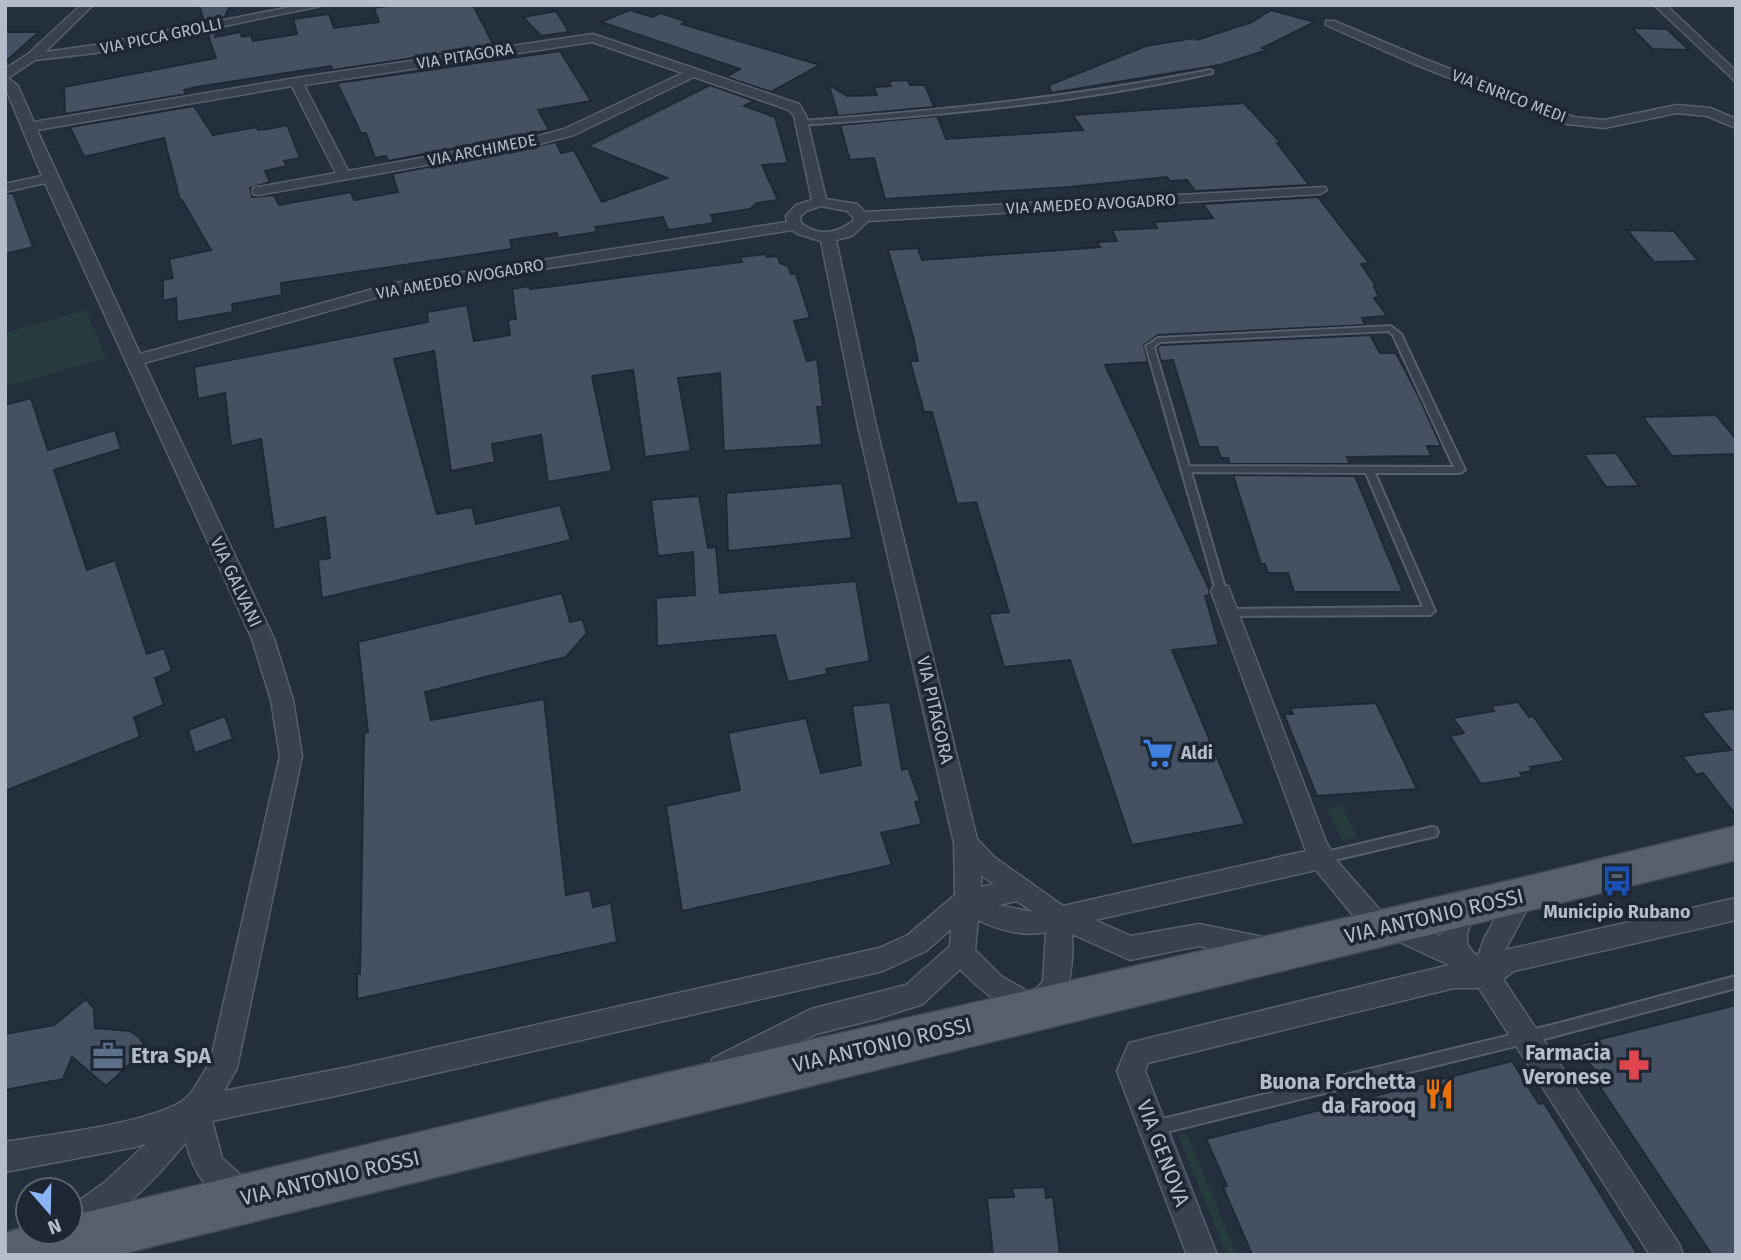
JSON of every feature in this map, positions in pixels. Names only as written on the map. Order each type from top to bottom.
[{"type":"main road","name":"VIA ANTONIO ROSSI","points":[[84,1234],[1736,843]]},
{"type":"street","points":[[32,57],[88,5]]},
{"type":"street","name":"VIA PICCA GROLLI","points":[[5,75],[32,57],[95,49],[320,5]]},
{"type":"street","points":[[1659,5],[1735,78]]},
{"type":"street","name":"VIA ENRICO MEDI","points":[[1330,23],[1418,61],[1572,121],[1604,124],[1677,109],[1710,113],[1736,124]]},
{"type":"street","name":"VIA PITAGORA","points":[[29,127],[296,82],[593,38],[794,107],[801,123]]},
{"type":"street","name":"VIA ARCHIMEDE","points":[[258,191],[528,143],[569,132],[695,72]]},
{"type":"street","name":"VIA GALVANI","points":[[5,81],[12,86],[50,178],[133,361],[263,639],[282,701],[291,757],[223,1068],[196,1110]]},
{"type":"street","points":[[296,82],[344,176]]},
{"type":"street","points":[[801,123],[820,202]]},
{"type":"street","points":[[5,188],[50,178]]},
{"type":"street","name":"VIA AMEDEO AVOGADRO","points":[[861,218],[1320,190]]},
{"type":"street","points":[[820,202],[852,207],[861,218],[860,223],[849,233],[828,237],[806,234],[793,225],[794,214],[800,208],[820,202]]},
{"type":"street","name":"VIA AMEDEO AVOGADRO","points":[[133,361],[395,288],[793,225]]},
{"type":"street","name":"VIA PITAGORA","points":[[828,237],[867,426],[966,843],[969,878],[962,954]]},
{"type":"street","points":[[1221,591],[1227,613],[1322,858],[1354,901],[1386,927],[1458,957],[1486,976],[1668,1255]]},
{"type":"street","points":[[966,843],[985,864],[1058,916],[1130,948],[1199,935],[1279,952]]},
{"type":"street","points":[[967,901],[995,916],[1031,923],[1322,858]]},
{"type":"street","points":[[5,1157],[135,1133],[196,1110],[349,1080],[883,958],[917,943],[967,901],[1018,890]]},
{"type":"street","points":[[1486,976],[1493,947],[1521,896]]},
{"type":"street","points":[[1458,957],[1452,937],[1464,909]]},
{"type":"street","points":[[1486,976],[1507,961],[1736,909]]},
{"type":"street","points":[[666,1096],[811,1022],[914,995],[957,955],[962,954],[992,985],[1036,1010],[1056,985],[1060,956],[1058,916]]},
{"type":"street","name":"VIA GENOVA","points":[[1202,1255],[1130,1071],[1139,1052],[1454,976],[1486,976]]},
{"type":"street","points":[[196,1110],[203,1155],[219,1182],[244,1198]]},
{"type":"street","points":[[84,1215],[113,1195],[196,1110]]},
{"type":"lane","points":[[801,123],[934,115],[969,107],[1115,91],[1210,72]]},
{"type":"lane","points":[[1185,469],[1460,470],[1397,334],[1391,328],[1166,338],[1150,346],[1185,469],[1221,591]]},
{"type":"lane","points":[[1227,613],[1430,611],[1369,470]]},
{"type":"lane","points":[[1322,858],[1432,832]]},
{"type":"lane","points":[[1154,1129],[1528,1037],[1736,982]]},
{"type":"green space","points":[[86,310],[106,358],[5,387],[5,333]]},
{"type":"green space","points":[[1342,806],[1357,837],[1343,841],[1327,808]]},
{"type":"green space","points":[[1185,1134],[1237,1255],[1227,1255],[1178,1135]]},
{"type":"building","points":[[199,5],[230,5],[225,17],[204,21]]},
{"type":"building","points":[[396,5],[473,5],[494,46],[333,70],[331,66],[196,87],[184,90],[187,94],[65,114],[64,87],[216,58],[207,32],[218,30],[215,37],[240,32],[242,37],[251,35],[253,41],[297,34],[293,19],[329,14],[334,28],[379,22],[374,8]]},
{"type":"building","points":[[630,10],[652,17],[661,13],[687,22],[682,24],[820,65],[771,92],[726,77],[740,69],[601,22]]},
{"type":"building","points":[[1271,10],[1315,22],[1262,48],[1267,50],[1220,65],[1051,93],[1049,85],[1146,46],[1194,38],[1197,40],[1252,22]]},
{"type":"building","points":[[556,11],[569,32],[541,36],[523,17]]},
{"type":"building","points":[[1632,28],[1667,29],[1689,50],[1652,49]]},
{"type":"building","points":[[5,32],[39,32],[5,62]]},
{"type":"building","points":[[560,51],[591,101],[538,110],[549,130],[388,161],[386,156],[375,158],[366,133],[361,133],[337,83]]},
{"type":"building","points":[[908,80],[910,85],[925,85],[934,107],[838,116],[829,85],[847,96],[877,95],[874,87],[891,86],[889,81]]},
{"type":"building","points":[[710,85],[755,101],[744,106],[775,117],[788,163],[762,165],[778,200],[757,203],[750,209],[711,215],[714,223],[668,230],[663,217],[595,227],[597,232],[558,238],[557,233],[510,240],[512,249],[281,283],[282,295],[232,304],[233,312],[177,322],[176,298],[163,301],[163,280],[173,278],[169,259],[211,250],[180,200],[164,138],[84,157],[70,127],[194,106],[213,135],[287,125],[300,158],[284,161],[287,166],[265,171],[270,182],[250,188],[252,197],[274,195],[279,205],[351,192],[354,200],[398,192],[392,174],[556,142],[561,153],[574,150],[602,202],[667,178],[588,146]]},
{"type":"building","points":[[1244,103],[1281,143],[1277,143],[1309,185],[1195,191],[1187,180],[1170,181],[1167,177],[1070,187],[885,199],[874,158],[850,160],[840,125],[937,116],[946,139],[1083,130],[1073,115]]},
{"type":"building","points":[[13,193],[33,247],[5,254],[5,194]]},
{"type":"building","points":[[1318,197],[1369,263],[1361,264],[1376,286],[1379,297],[1374,298],[1387,316],[1362,318],[1365,325],[1158,335],[1144,345],[1148,362],[1105,365],[1209,589],[1210,595],[1205,596],[1219,645],[1172,650],[1245,824],[1132,845],[1070,660],[1004,667],[989,614],[1009,612],[976,502],[957,504],[932,412],[924,412],[910,361],[918,361],[913,336],[888,250],[918,248],[922,260],[1100,247],[1097,242],[1117,241],[1112,230],[1157,228],[1154,222],[1213,218],[1203,204]]},
{"type":"building","points":[[1627,230],[1674,231],[1698,261],[1654,262]]},
{"type":"building","points":[[766,254],[767,257],[778,256],[780,263],[788,266],[791,274],[796,274],[810,318],[794,321],[807,361],[817,359],[823,407],[817,407],[822,445],[724,451],[720,373],[678,378],[691,451],[645,457],[633,370],[592,376],[612,471],[548,482],[541,435],[492,444],[495,462],[451,471],[434,351],[394,359],[437,514],[472,507],[476,524],[560,505],[571,540],[322,598],[318,560],[330,558],[325,517],[274,530],[261,439],[231,446],[225,393],[198,399],[194,367],[428,322],[427,312],[467,305],[474,341],[510,335],[508,320],[516,319],[512,289],[742,262],[740,257]]},
{"type":"building","points":[[1370,335],[1380,353],[1396,353],[1419,397],[1441,446],[1427,446],[1431,456],[1347,457],[1350,464],[1230,464],[1228,458],[1221,458],[1217,447],[1199,447],[1173,360],[1161,361],[1157,348],[1161,345]]},
{"type":"building","points":[[31,398],[48,450],[115,430],[121,449],[54,470],[87,570],[115,560],[147,654],[164,648],[172,671],[155,678],[164,705],[134,717],[140,737],[5,791],[5,405]]},
{"type":"building","points":[[1716,415],[1736,439],[1736,454],[1672,456],[1643,417]]},
{"type":"building","points":[[1616,453],[1639,486],[1606,487],[1584,454]]},
{"type":"building","points":[[1233,475],[1355,476],[1403,592],[1294,592],[1288,573],[1268,573],[1265,564],[1261,564]]},
{"type":"building","points":[[842,483],[852,538],[728,551],[726,493]]},
{"type":"building","points":[[699,496],[708,548],[716,547],[720,593],[856,581],[870,661],[826,669],[828,674],[788,682],[775,635],[657,646],[656,598],[695,595],[693,552],[658,556],[651,500]]},
{"type":"building","points":[[562,593],[570,622],[582,619],[587,633],[566,657],[425,692],[431,720],[544,699],[566,895],[590,890],[593,907],[611,903],[617,942],[357,999],[357,974],[360,974],[364,733],[368,732],[358,642]]},
{"type":"building","points":[[890,702],[902,770],[908,768],[920,801],[915,802],[922,824],[881,833],[892,865],[682,911],[666,806],[740,790],[728,733],[806,718],[821,773],[861,765],[852,706]]},
{"type":"building","points":[[1518,702],[1529,717],[1533,716],[1565,761],[1530,767],[1532,771],[1520,773],[1523,777],[1481,784],[1450,736],[1464,733],[1453,718],[1494,711],[1491,706]]},
{"type":"building","points":[[1376,703],[1417,789],[1317,796],[1284,714],[1293,714],[1290,708]]},
{"type":"building","points":[[1736,708],[1736,815],[1703,773],[1697,775],[1682,756],[1731,750],[1701,713]]},
{"type":"building","points":[[225,716],[233,739],[195,753],[188,730]]},
{"type":"building","points":[[86,999],[94,1009],[95,1028],[130,1031],[140,1038],[146,1049],[106,1086],[72,1057],[63,1079],[5,1090],[5,1034],[54,1025]]},
{"type":"building","points":[[1736,1005],[1736,1255],[1712,1255],[1600,1087],[1605,1086],[1577,1045]]},
{"type":"building","points":[[1512,1061],[1539,1104],[1544,1103],[1638,1255],[1252,1255],[1223,1187],[1227,1186],[1206,1139]]},
{"type":"building","points":[[1045,1187],[1046,1198],[1053,1197],[1060,1255],[993,1255],[987,1198],[1014,1197],[1012,1188]]},
{"type":"place","name":"Aldi","points":[[1158,753]]},
{"type":"place","name":"Municipio Rubano","points":[[1617,881]]},
{"type":"place","name":"Etra SpA","points":[[108,1056]]},
{"type":"place","name":"Farmacia Veronese","points":[[1634,1065]]},
{"type":"place","name":"Buona Forchetta da Farooq","points":[[1439,1094]]}]
